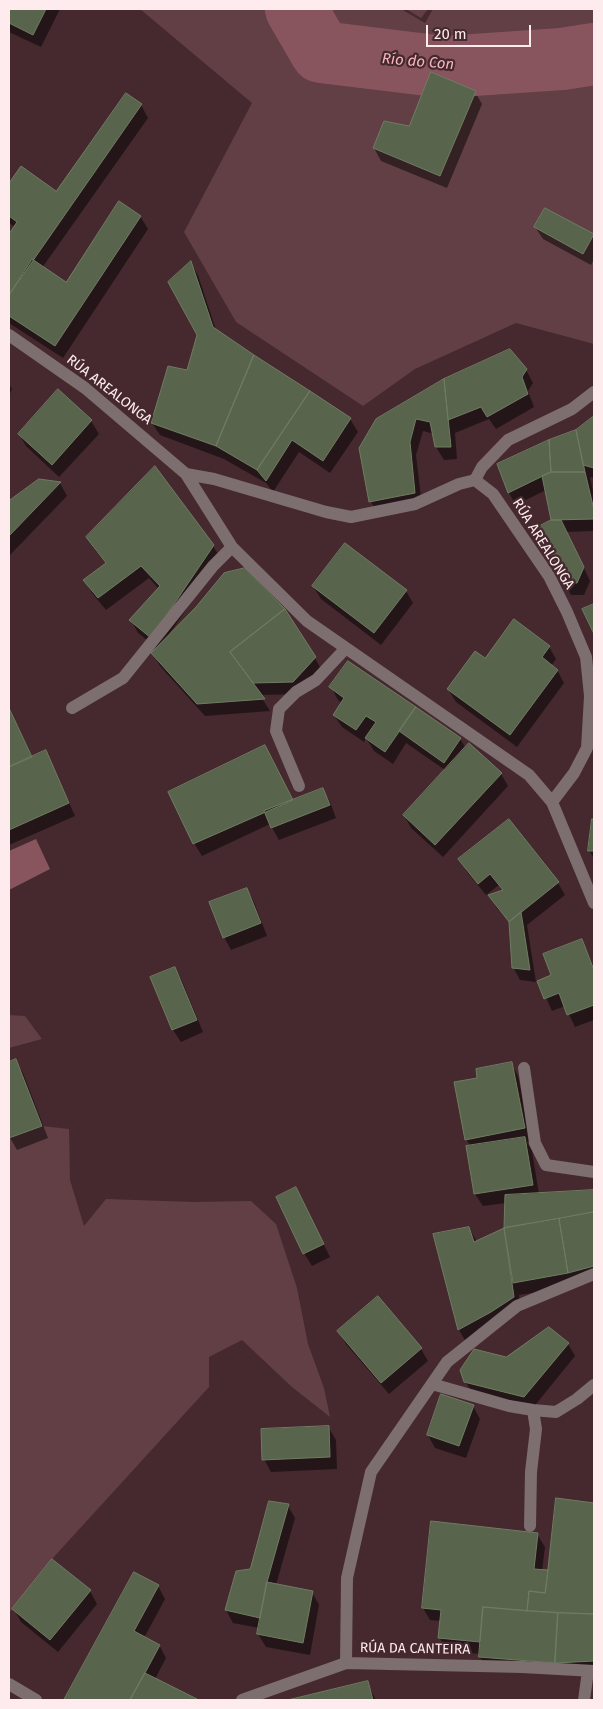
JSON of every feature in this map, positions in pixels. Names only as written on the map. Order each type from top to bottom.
[{"type":"street","name":"RÚA AREALONGA","points":[[9,335],[85,388],[186,474],[232,547],[307,621],[529,775],[552,802],[594,903]]},
{"type":"street","points":[[186,474],[214,479],[326,512],[351,517],[415,504],[460,484],[475,480],[482,467],[508,440],[572,409],[594,392]]},
{"type":"street","name":"RÚA AREALONGA","points":[[475,480],[493,494],[549,576],[586,657],[590,696],[590,748],[552,802]]},
{"type":"street","points":[[72,708],[123,678],[213,566],[232,547]]},
{"type":"street","points":[[299,786],[276,731],[279,709],[296,692],[316,680],[346,648]]},
{"type":"street","points":[[524,1068],[535,1143],[546,1165],[594,1172]]},
{"type":"street","points":[[346,1663],[348,1578],[371,1472],[447,1362],[517,1306],[594,1274]]},
{"type":"street","points":[[432,1384],[509,1406],[556,1412],[577,1399],[594,1384]]},
{"type":"street","points":[[530,1526],[531,1472],[536,1429],[533,1410]]},
{"type":"street","name":"RÚA DA CANTEIRA","points":[[242,1700],[259,1697],[346,1663],[522,1667],[591,1671]]},
{"type":"street","points":[[584,1700],[591,1671]]},
{"type":"street","points":[[9,1684],[36,1700]]},
{"type":"shaded area","points":[[140,9],[401,9],[425,23],[433,9],[594,9],[594,344],[516,323],[415,369],[363,406],[236,322],[184,232],[252,103]]},
{"type":"shaded area","points":[[406,9],[428,9],[421,18]]},
{"type":"shaded area","points":[[36,839],[50,869],[9,890],[9,851]]},
{"type":"shaded area","points":[[9,1015],[25,1016],[42,1039],[9,1048]]},
{"type":"shaded area","points":[[42,1126],[69,1129],[70,1180],[84,1226],[106,1199],[193,1202],[251,1201],[276,1224],[297,1288],[308,1344],[324,1388],[330,1417],[292,1387],[242,1340],[209,1357],[209,1387],[52,1559],[9,1613],[9,1138]]},
{"type":"building","points":[[9,9],[46,9],[33,35],[9,23]]},
{"type":"building","points":[[431,72],[476,91],[440,176],[373,148],[384,121],[409,126]]},
{"type":"building","points":[[126,93],[142,104],[9,295],[9,234],[17,222],[9,216],[9,183],[21,166],[56,191]]},
{"type":"building","points":[[119,201],[141,216],[55,346],[9,316],[9,295],[32,259],[66,282]]},
{"type":"building","points":[[545,208],[594,234],[583,254],[534,227]]},
{"type":"building","points":[[191,261],[213,327],[254,355],[216,446],[151,423],[168,366],[187,370],[197,335],[168,282]]},
{"type":"building","points":[[510,349],[527,369],[522,377],[528,394],[487,417],[481,407],[448,420],[444,379]]},
{"type":"building","points":[[254,355],[310,391],[257,470],[216,446]]},
{"type":"building","points":[[444,379],[451,447],[435,447],[430,422],[416,419],[410,442],[415,493],[369,502],[359,448],[376,419]]},
{"type":"building","points":[[58,389],[92,420],[52,465],[18,434]]},
{"type":"building","points":[[310,391],[351,418],[323,461],[292,440],[266,481],[257,470]]},
{"type":"building","points":[[594,416],[594,468],[583,465],[576,430]]},
{"type":"building","points":[[576,430],[585,472],[551,472],[549,440]]},
{"type":"building","points":[[549,440],[551,472],[508,493],[497,464]]},
{"type":"building","points":[[155,466],[214,545],[151,638],[129,620],[160,586],[141,566],[98,598],[83,580],[106,563],[86,537]]},
{"type":"building","points":[[551,472],[585,472],[594,510],[594,519],[551,520],[542,476]]},
{"type":"building","points":[[39,479],[61,482],[9,536],[9,501]]},
{"type":"building","points":[[551,520],[561,520],[584,567],[577,583],[563,582],[538,527]]},
{"type":"building","points":[[345,543],[407,590],[374,633],[312,586]]},
{"type":"building","points":[[245,568],[285,609],[230,652],[265,699],[197,704],[151,653],[196,607],[224,573]]},
{"type":"building","points":[[594,604],[594,634],[582,609]]},
{"type":"building","points":[[285,609],[316,657],[293,682],[253,683],[230,652]]},
{"type":"building","points":[[514,619],[550,646],[542,657],[558,670],[510,735],[447,689],[475,651],[485,658]]},
{"type":"building","points":[[348,661],[416,707],[385,752],[365,738],[376,722],[366,716],[356,730],[333,715],[344,698],[329,687]]},
{"type":"building","points":[[416,707],[461,738],[444,763],[399,731]]},
{"type":"building","points":[[9,708],[32,757],[9,767]]},
{"type":"building","points":[[469,743],[502,773],[435,845],[403,815]]},
{"type":"building","points":[[265,745],[293,800],[193,844],[168,792]]},
{"type":"building","points":[[46,750],[69,803],[9,830],[9,767]]},
{"type":"building","points":[[323,788],[330,805],[271,828],[264,811]]},
{"type":"building","points":[[509,819],[559,882],[509,922],[488,895],[503,890],[490,874],[478,884],[458,859]]},
{"type":"building","points":[[592,819],[594,819],[594,851],[588,851]]},
{"type":"building","points":[[247,888],[261,923],[223,938],[209,902]]},
{"type":"building","points":[[521,912],[530,970],[512,968],[509,922]]},
{"type":"building","points":[[582,939],[594,970],[594,1005],[567,1015],[559,993],[544,999],[537,981],[551,975],[543,954]]},
{"type":"building","points":[[175,967],[197,1020],[172,1030],[150,977]]},
{"type":"building","points":[[16,1059],[42,1126],[9,1138],[9,1062]]},
{"type":"building","points":[[512,1062],[525,1128],[465,1140],[454,1082],[477,1078],[476,1069]]},
{"type":"building","points":[[525,1137],[533,1185],[474,1194],[466,1146]]},
{"type":"building","points":[[296,1187],[324,1244],[303,1254],[276,1197]]},
{"type":"building","points":[[594,1190],[594,1212],[504,1228],[505,1195]]},
{"type":"building","points":[[594,1212],[594,1266],[568,1273],[559,1219]]},
{"type":"building","points":[[559,1219],[568,1273],[513,1283],[504,1228]]},
{"type":"building","points":[[469,1227],[474,1242],[504,1228],[514,1297],[458,1330],[433,1234]]},
{"type":"building","points":[[378,1296],[422,1348],[381,1383],[337,1331]]},
{"type":"building","points":[[549,1327],[569,1343],[524,1397],[464,1382],[460,1370],[474,1349],[506,1357]]},
{"type":"building","points":[[441,1394],[474,1405],[459,1446],[427,1435]]},
{"type":"building","points":[[329,1426],[330,1457],[262,1460],[261,1429]]},
{"type":"building","points":[[556,1498],[594,1503],[594,1614],[527,1611],[529,1591],[545,1593]]},
{"type":"building","points":[[269,1501],[289,1504],[267,1582],[260,1618],[225,1610],[236,1571],[250,1569]]},
{"type":"building","points":[[431,1521],[538,1533],[534,1569],[548,1570],[545,1593],[529,1591],[527,1611],[483,1607],[480,1642],[438,1638],[441,1610],[422,1608]]},
{"type":"building","points":[[52,1559],[91,1590],[50,1640],[12,1609]]},
{"type":"building","points":[[134,1572],[159,1585],[134,1631],[160,1645],[145,1673],[130,1700],[64,1700]]},
{"type":"building","points":[[267,1582],[313,1591],[303,1643],[257,1634]]},
{"type":"building","points":[[483,1607],[558,1613],[555,1663],[479,1657]]},
{"type":"building","points":[[558,1613],[594,1614],[594,1661],[555,1663]]},
{"type":"building","points":[[145,1673],[197,1699],[197,1700],[130,1700]]},
{"type":"building","points":[[368,1681],[373,1700],[288,1700]]},
{"type":"waterway","name":"Río do Con","points":[[296,9],[321,52],[444,67],[562,59],[594,54]]}]
